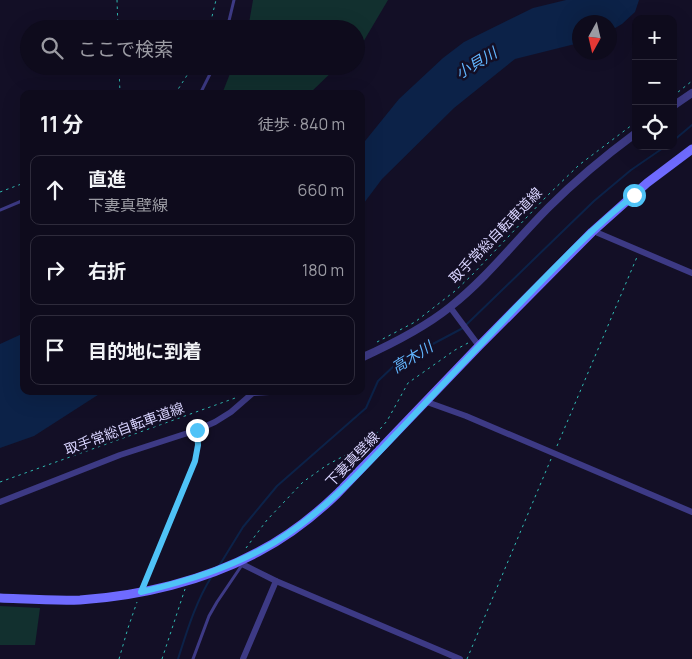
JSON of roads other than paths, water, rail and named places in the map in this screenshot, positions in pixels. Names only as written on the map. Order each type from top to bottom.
[{"type":"main road","name":"下妻真壁線","points":[[0,598],[80,600],[141,592],[191,579],[239,563],[277,541],[312,516],[343,489],[427,402],[476,343],[594,230],[647,183],[692,149]]},
{"type":"street","points":[[674,105],[692,93]]},
{"type":"street","points":[[365,356],[411,333],[450,307],[573,184],[603,157],[632,136]]},
{"type":"street","points":[[594,230],[692,273]]},
{"type":"street","points":[[450,307],[476,343]]},
{"type":"street","points":[[0,502],[120,455],[197,430],[231,412],[251,395]]},
{"type":"street","points":[[427,402],[466,416],[692,512]]},
{"type":"street","points":[[239,563],[276,581],[460,659]]},
{"type":"street","points":[[243,659],[276,581]]},
{"type":"lane","points":[[229,20],[234,0]]},
{"type":"lane","points":[[202,90],[210,75]]},
{"type":"lane","points":[[0,210],[20,202]]},
{"type":"lane","points":[[192,659],[209,616],[239,563]]},
{"type":"water","name":"小貝川","points":[[566,0],[639,0],[635,12],[617,27],[617,15],[572,15],[572,45],[515,59],[454,108],[382,179],[365,202],[365,141],[399,99],[443,58],[464,42],[533,8]]},
{"type":"water","points":[[20,335],[20,395],[98,395],[34,436],[0,448],[0,344]]},
{"type":"waterway","name":"高木川","points":[[677,138],[692,125]]},
{"type":"waterway","name":"高木川","points":[[466,325],[594,201],[631,170],[660,150]]},
{"type":"waterway","name":"高木川","points":[[219,566],[243,527],[277,486],[366,408],[378,381],[397,363],[463,328]]},
{"type":"waterway","name":"高木川","points":[[178,659],[188,627],[212,576]]}]
